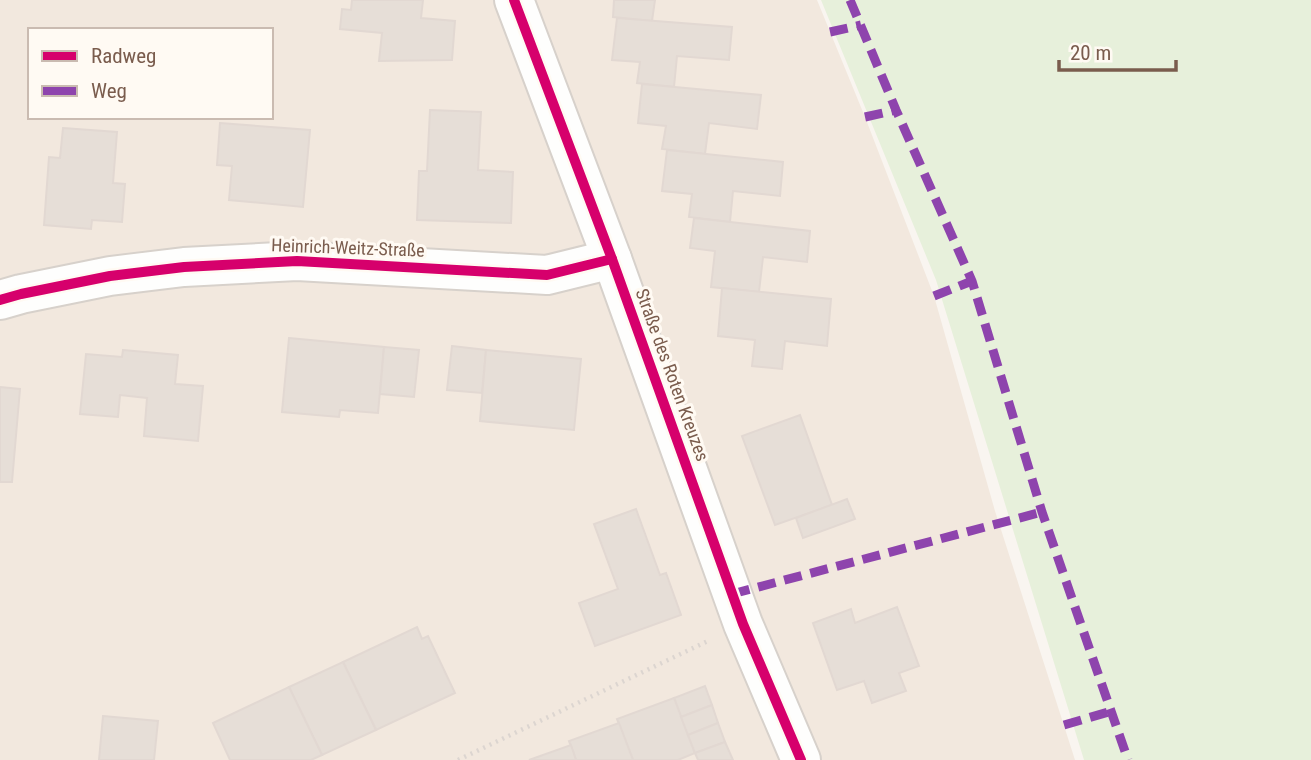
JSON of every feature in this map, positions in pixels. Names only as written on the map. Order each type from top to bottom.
[{"type":"street","name":"Straße des Roten Kreuzes","points":[[514,0],[612,259],[743,624],[801,760]]},
{"type":"street","name":"Heinrich-Weitz-Straße","points":[[0,300],[110,276],[184,267],[297,261],[547,275],[612,259]]},
{"type":"path","points":[[458,760],[691,650]]},
{"type":"shaded area","points":[[0,0],[817,0],[934,296],[995,511],[1075,760],[0,760]]},
{"type":"green space","points":[[821,0],[1311,0],[1311,760],[1084,760],[936,280]]},
{"type":"building","points":[[352,0],[423,0],[421,18],[455,21],[452,60],[379,61],[382,33],[340,29],[342,9],[351,10]]},
{"type":"building","points":[[614,0],[655,0],[652,21],[613,17]]},
{"type":"building","points":[[617,18],[732,27],[729,60],[677,56],[674,87],[637,83],[640,62],[612,60]]},
{"type":"building","points":[[642,84],[761,95],[757,129],[709,123],[705,154],[662,149],[666,126],[638,123]]},
{"type":"building","points":[[430,110],[481,112],[478,170],[513,172],[511,223],[417,220],[419,171],[427,171]]},
{"type":"building","points":[[220,123],[310,130],[303,207],[229,200],[232,166],[217,165]]},
{"type":"building","points":[[63,128],[117,132],[113,183],[125,184],[122,222],[92,220],[91,229],[44,225],[49,157],[60,158]]},
{"type":"building","points":[[667,150],[783,162],[780,196],[733,191],[730,222],[689,217],[692,194],[662,191]]},
{"type":"building","points":[[694,218],[810,231],[807,262],[763,257],[759,292],[711,287],[715,251],[690,248]]},
{"type":"building","points":[[722,288],[831,299],[827,346],[785,341],[782,369],[752,366],[755,340],[718,336]]},
{"type":"building","points":[[289,338],[384,347],[378,413],[340,410],[339,417],[282,412]]},
{"type":"building","points":[[452,346],[486,350],[482,393],[447,390]]},
{"type":"building","points":[[384,347],[419,350],[414,397],[380,394]]},
{"type":"building","points":[[123,350],[178,355],[175,384],[203,386],[198,441],[144,436],[147,398],[120,395],[118,417],[80,414],[86,354],[122,357]]},
{"type":"building","points":[[486,350],[581,359],[574,430],[480,421]]},
{"type":"building","points":[[0,387],[20,389],[12,482],[0,482]]},
{"type":"building","points":[[800,415],[832,505],[775,525],[742,436]]},
{"type":"building","points":[[847,499],[855,519],[803,538],[796,518]]},
{"type":"building","points":[[636,509],[660,575],[666,573],[681,615],[595,646],[579,603],[618,589],[594,524]]},
{"type":"building","points":[[897,607],[919,666],[899,673],[906,691],[872,703],[864,681],[837,690],[813,623],[851,609],[855,623]]},
{"type":"building","points":[[417,627],[422,639],[428,636],[455,693],[376,730],[343,662]]},
{"type":"building","points":[[343,662],[376,730],[322,755],[289,687]]},
{"type":"building","points":[[705,686],[712,705],[681,717],[674,698]]},
{"type":"building","points":[[289,687],[322,755],[311,760],[230,760],[213,723]]},
{"type":"building","points":[[674,698],[695,753],[678,760],[633,760],[617,719]]},
{"type":"building","points":[[712,705],[718,723],[688,735],[681,717]]},
{"type":"building","points":[[103,716],[158,721],[154,760],[99,760]]},
{"type":"building","points":[[619,723],[633,760],[576,760],[569,741]]},
{"type":"building","points":[[718,723],[725,742],[695,753],[688,735]]},
{"type":"building","points":[[725,742],[733,760],[698,760],[695,753]]},
{"type":"building","points":[[571,745],[576,760],[529,760]]},
{"type":"marked path","points":[[850,0],[972,281],[1042,512],[1128,760]]},
{"type":"marked path","points":[[830,32],[861,25]]},
{"type":"marked path","points":[[865,117],[896,110]]},
{"type":"marked path","points":[[934,296],[972,281]]},
{"type":"marked path","points":[[732,594],[1042,512]]},
{"type":"marked path","points":[[1064,725],[1112,711]]},
{"type":"cycle path","points":[[514,0],[612,259],[743,624],[801,760]]},
{"type":"cycle path","points":[[0,300],[110,276],[184,267],[297,261],[547,275],[612,259]]}]
